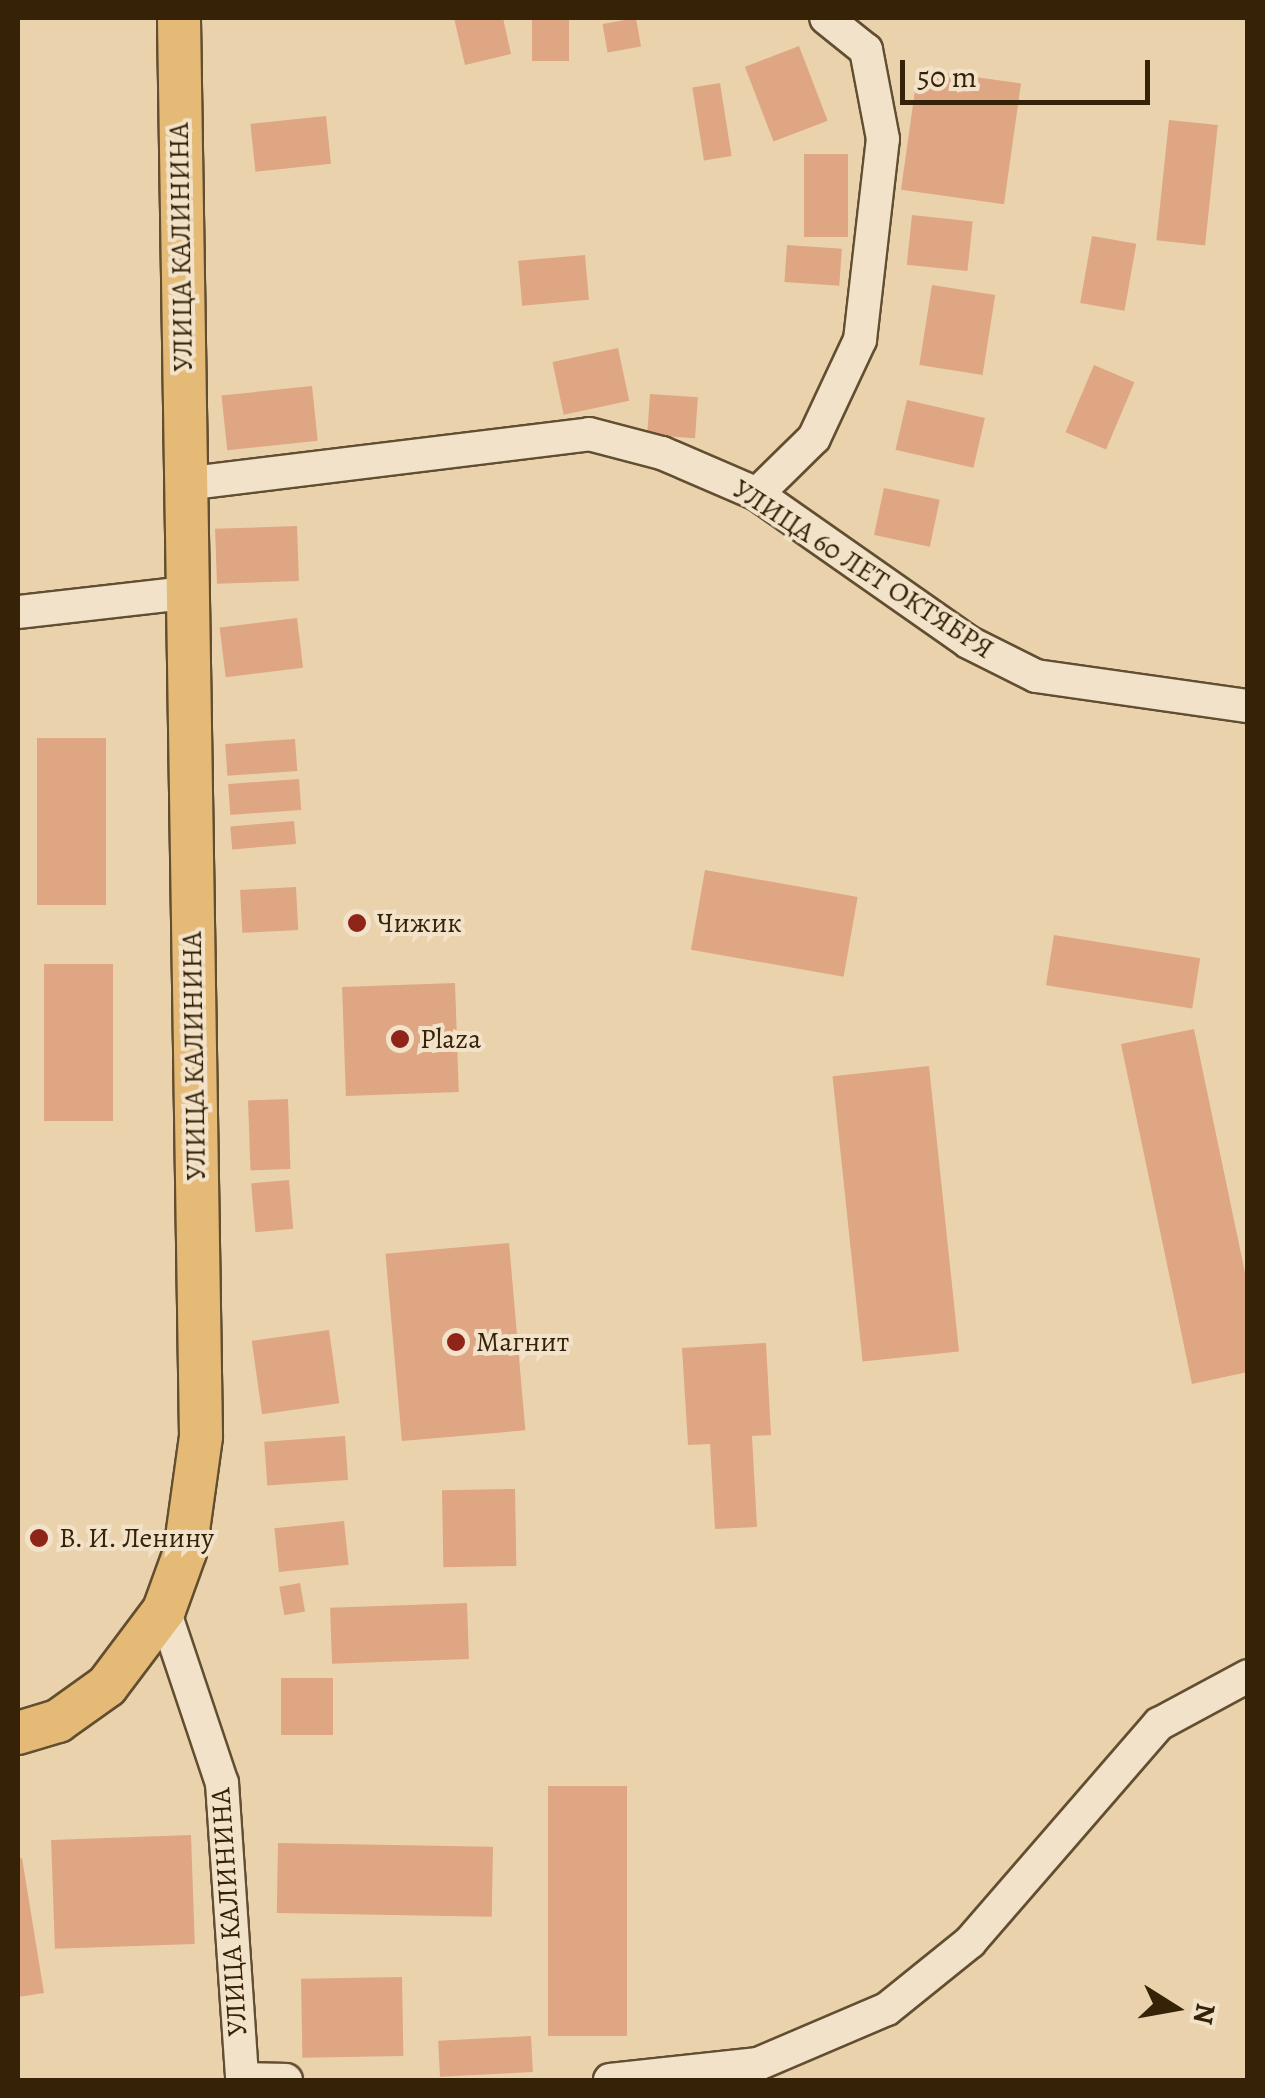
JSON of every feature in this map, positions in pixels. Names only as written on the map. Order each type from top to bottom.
[{"type":"main road","name":"УЛИЦА КАЛИНИНА","points":[[164,1610],[186,1552],[200,1436],[179,18]]},
{"type":"main road","points":[[18,1733],[58,1721],[107,1686],[164,1610]]},
{"type":"street","points":[[757,494],[814,438],[860,340],[883,138],[866,50],[826,18]]},
{"type":"street","name":"УЛИЦА 60 ЛЕТ ОКТЯБРЯ","points":[[184,484],[589,434],[662,453],[757,494],[968,642],[1036,676],[1248,706]]},
{"type":"street","points":[[18,612],[186,593]]},
{"type":"street","name":"УЛИЦА КАЛИНИНА","points":[[164,1610],[222,1783],[242,2080]]},
{"type":"street","points":[[610,2080],[762,2072],[887,2009],[970,1942],[1158,1724],[1248,1676]]},
{"type":"street","points":[[242,2080],[286,2080]]},
{"type":"building","points":[[454,18],[503,18],[511,54],[465,65]]},
{"type":"building","points":[[532,18],[569,18],[569,61],[532,61]]},
{"type":"building","points":[[636,18],[641,47],[608,52],[603,24]]},
{"type":"building","points":[[799,46],[828,121],[774,141],[745,67]]},
{"type":"building","points":[[918,69],[1021,83],[1004,204],[901,190]]},
{"type":"building","points":[[720,83],[732,156],[704,160],[692,87]]},
{"type":"building","points":[[326,116],[331,164],[255,172],[250,124]]},
{"type":"building","points":[[1169,120],[1218,125],[1205,245],[1156,240]]},
{"type":"building","points":[[804,154],[848,154],[848,237],[804,237]]},
{"type":"building","points":[[912,215],[973,221],[967,271],[907,265]]},
{"type":"building","points":[[1092,236],[1136,244],[1125,311],[1080,303]]},
{"type":"building","points":[[787,245],[842,249],[839,286],[784,282]]},
{"type":"building","points":[[585,255],[589,300],[522,306],[518,261]]},
{"type":"building","points":[[932,285],[995,295],[983,375],[919,365]]},
{"type":"building","points":[[618,348],[629,401],[564,415],[552,362]]},
{"type":"building","points":[[1094,365],[1135,382],[1106,449],[1065,432]]},
{"type":"building","points":[[312,386],[318,441],[227,450],[221,396]]},
{"type":"building","points":[[650,394],[698,397],[695,438],[647,435]]},
{"type":"building","points":[[907,400],[985,418],[973,468],[896,450]]},
{"type":"building","points":[[884,488],[940,500],[930,547],[874,535]]},
{"type":"building","points":[[297,526],[299,581],[217,584],[215,529]]},
{"type":"building","points":[[297,618],[303,668],[226,677],[220,628]]},
{"type":"building","points":[[37,738],[106,738],[106,905],[37,905]]},
{"type":"building","points":[[295,739],[297,771],[227,776],[225,744]]},
{"type":"building","points":[[299,779],[301,810],[230,815],[228,784]]},
{"type":"building","points":[[294,821],[296,844],[232,849],[230,827]]},
{"type":"building","points":[[705,870],[858,897],[844,977],[691,950]]},
{"type":"building","points":[[296,887],[298,930],[242,933],[240,890]]},
{"type":"building","points":[[1054,935],[1200,958],[1192,1009],[1046,985]]},
{"type":"building","points":[[44,964],[113,964],[113,1121],[44,1121]]},
{"type":"building","name":"Plaza","points":[[455,983],[459,1092],[346,1096],[342,987]]},
{"type":"building","points":[[1194,1029],[1248,1287],[1248,1372],[1192,1384],[1121,1044]]},
{"type":"building","points":[[929,1066],[959,1351],[863,1362],[833,1076]]},
{"type":"building","points":[[288,1099],[290,1169],[250,1170],[248,1100]]},
{"type":"building","points":[[289,1180],[293,1229],[255,1232],[251,1183]]},
{"type":"building","name":"Магнит","points":[[509,1243],[525,1430],[402,1441],[385,1254]]},
{"type":"building","points":[[329,1330],[339,1403],[262,1414],[252,1341]]},
{"type":"building","points":[[766,1343],[771,1435],[752,1436],[757,1527],[715,1529],[710,1444],[688,1445],[682,1348]]},
{"type":"building","points":[[345,1436],[348,1480],[267,1486],[264,1442]]},
{"type":"building","points":[[515,1489],[516,1566],[443,1567],[442,1490]]},
{"type":"building","points":[[344,1521],[349,1565],[279,1572],[274,1528]]},
{"type":"building","points":[[300,1583],[305,1612],[284,1615],[279,1587]]},
{"type":"building","points":[[467,1603],[469,1659],[332,1664],[330,1608]]},
{"type":"building","points":[[281,1678],[333,1678],[333,1735],[281,1735]]},
{"type":"building","points":[[548,1786],[627,1786],[627,2036],[548,2036]]},
{"type":"building","points":[[191,1835],[195,1944],[55,1949],[51,1840]]},
{"type":"building","points":[[278,1843],[493,1847],[492,1917],[277,1913]]},
{"type":"building","points":[[22,1858],[44,1993],[18,1997],[18,1859]]},
{"type":"building","points":[[402,1977],[403,2056],[302,2058],[301,1979]]},
{"type":"building","points":[[531,2036],[533,2072],[440,2077],[438,2041]]},
{"type":"place","name":"Чижик","points":[[357,923]]},
{"type":"place","name":"Plaza","points":[[400,1039]]},
{"type":"place","name":"Магнит","points":[[456,1342]]},
{"type":"place","name":"В. И. Ленину","points":[[39,1538]]}]
